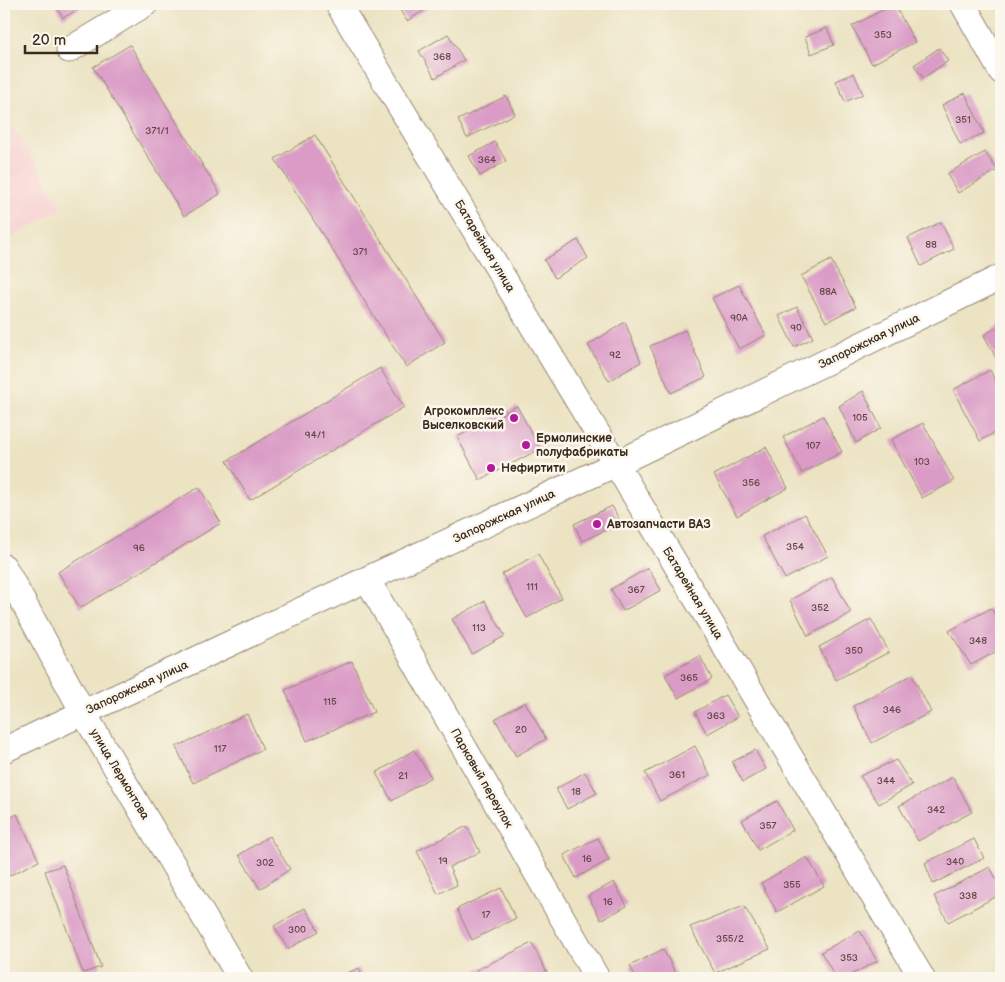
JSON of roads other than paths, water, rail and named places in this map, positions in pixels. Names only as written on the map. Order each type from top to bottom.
[{"type":"street","points":[[69,50],[146,4]]},
{"type":"street","name":"Батарейная улица","points":[[338,4],[616,464],[922,978]]},
{"type":"street","points":[[963,4],[1001,71]]},
{"type":"street","name":"Запорожская улица","points":[[4,750],[616,464],[1001,277]]},
{"type":"street","name":"улица Лермонтова","points":[[4,567],[83,712],[240,978]]},
{"type":"street","name":"Парковый переулок","points":[[367,579],[597,978]]},
{"type":"place","name":"Агрокомплекс Выселковский","points":[[514,418]]},
{"type":"place","name":"Ермолинские полуфабрикаты","points":[[526,445]]},
{"type":"place","name":"Нефиртити","points":[[491,468]]},
{"type":"place","name":"Автозапчасти ВАЗ","points":[[597,524]]}]
